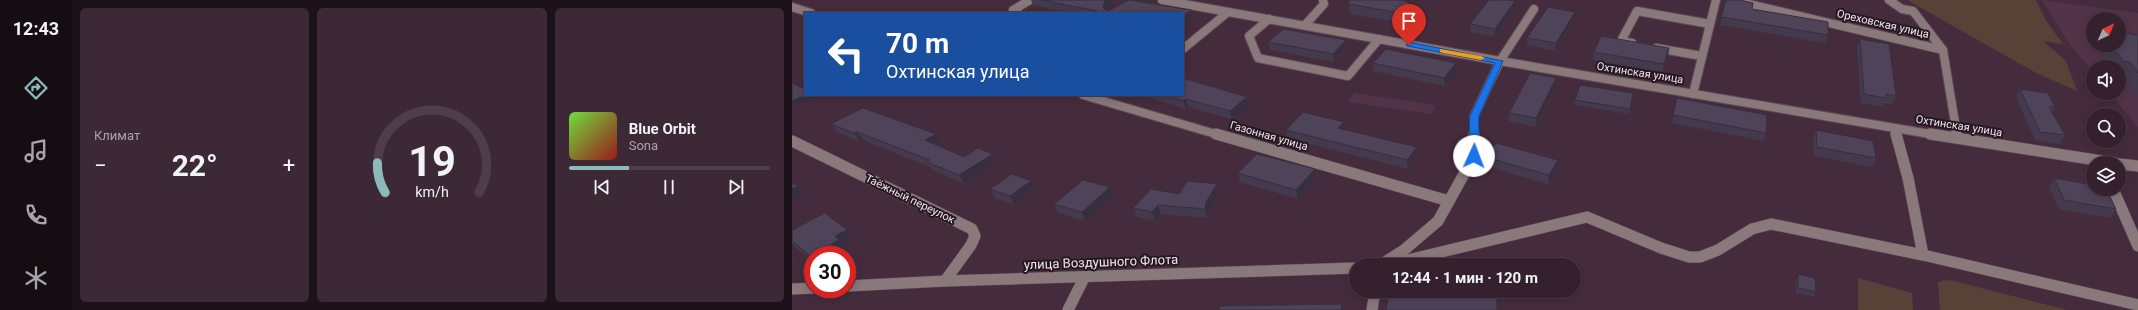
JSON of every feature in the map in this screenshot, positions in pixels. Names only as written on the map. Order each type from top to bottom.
[{"type":"street","points":[[1016,12],[1013,10],[1030,0]]},
{"type":"street","name":"Охтинская улица","points":[[1162,0],[1500,61],[2086,159]]},
{"type":"street","points":[[1305,25],[1324,4],[1323,0]]},
{"type":"street","points":[[1693,94],[1716,0]]},
{"type":"street","name":"Ореховская улица","points":[[1732,0],[1943,50]]},
{"type":"street","points":[[1889,0],[1902,9],[1913,11],[1943,50],[1957,137]]},
{"type":"street","points":[[792,7],[808,12]]},
{"type":"street","points":[[1392,258],[1404,250],[1438,221],[1474,156],[1476,146],[1473,124],[1474,116],[1500,61],[1534,9]]},
{"type":"street","points":[[1702,56],[1621,41],[1637,11],[1710,24]]},
{"type":"street","points":[[1184,48],[1228,12]]},
{"type":"street","points":[[1269,19],[1249,36],[1258,58],[1348,76],[1379,39]]},
{"type":"street","name":"Газонная улица","points":[[1086,96],[1449,201]]},
{"type":"street","points":[[1895,128],[1908,178],[1923,255]]},
{"type":"street","name":"Таёжный переулок","points":[[792,141],[972,229],[975,236],[971,245],[945,281]]},
{"type":"street","points":[[2126,165],[2138,166]]},
{"type":"street","points":[[2116,196],[2138,246]]},
{"type":"street","points":[[1417,258],[1587,218],[1605,223],[1682,256],[1700,257],[1718,250],[1760,224],[1765,224],[1923,255],[2138,305]]},
{"type":"street","name":"улица Воздушного Флота","points":[[856,286],[945,281],[1084,278],[1349,268]]},
{"type":"street","points":[[1068,310],[1084,278]]},
{"type":"street","points":[[792,289],[804,288]]},
{"type":"street","points":[[1372,310],[1374,298]]},
{"type":"shaded area","points":[[1907,0],[2036,0],[2045,19],[2063,44],[2043,41],[2066,61],[2077,91],[2036,73]]},
{"type":"shaded area","points":[[2042,0],[2138,13],[2138,128],[2126,113],[2126,108],[2122,108],[2116,100],[2126,100],[2126,60],[2086,60],[2086,64],[2068,42]]},
{"type":"shaded area","points":[[1848,15],[1926,33],[1924,39],[1846,21]]},
{"type":"shaded area","points":[[1354,93],[1436,105],[1432,114],[1348,102]]},
{"type":"shaded area","points":[[1858,278],[1912,293],[1913,310],[1858,310]]},
{"type":"shaded area","points":[[1945,280],[2067,310],[1940,310],[1938,282]]},
{"type":"building","points":[[1041,0],[1107,0],[1103,5],[1104,9],[1108,11],[1129,0],[1191,10],[1184,15],[1184,12],[1102,12]]},
{"type":"building","points":[[1349,0],[1399,0],[1410,2],[1400,13],[1349,4]]},
{"type":"building","points":[[1489,0],[1515,1],[1495,29],[1470,24]]},
{"type":"building","points":[[1726,0],[1740,0],[1753,3],[1752,9],[1828,22],[1828,35],[1721,17]]},
{"type":"building","points":[[1548,7],[1575,12],[1556,43],[1527,38]]},
{"type":"building","points":[[1283,29],[1346,40],[1333,54],[1268,42]]},
{"type":"building","points":[[2126,33],[2138,35],[2138,73],[2130,62],[2122,60],[2117,52],[2126,52]]},
{"type":"building","points":[[1601,36],[1669,48],[1664,64],[1594,52]]},
{"type":"building","points":[[1860,39],[1889,44],[1896,96],[1886,94],[1886,98],[1864,94]]},
{"type":"building","points":[[1386,49],[1456,63],[1444,78],[1373,63]]},
{"type":"building","points":[[1530,73],[1556,78],[1536,118],[1509,113]]},
{"type":"building","points":[[1184,78],[1247,97],[1230,111],[1186,99],[1183,101],[1167,96],[1184,96]]},
{"type":"building","points":[[792,83],[804,89],[804,96],[792,101]]},
{"type":"building","points":[[1580,85],[1633,93],[1630,109],[1575,100]]},
{"type":"building","points":[[2020,89],[2048,93],[2055,107],[2049,107],[2065,135],[2040,132]]},
{"type":"building","points":[[1677,98],[1767,115],[1766,133],[1673,115]]},
{"type":"building","points":[[863,108],[936,134],[925,140],[964,157],[978,148],[993,154],[959,175],[927,162],[930,160],[857,132],[854,133],[831,124]]},
{"type":"building","points":[[1303,112],[1344,122],[1338,128],[1417,147],[1407,160],[1286,130]]},
{"type":"building","points":[[1816,130],[1873,141],[1876,158],[1817,147]]},
{"type":"building","points":[[1496,143],[1558,160],[1549,175],[1485,157]]},
{"type":"building","points":[[1257,154],[1315,169],[1296,190],[1238,173]]},
{"type":"building","points":[[1012,174],[1031,181],[1010,196],[990,189]]},
{"type":"building","points":[[2054,178],[2086,184],[2086,196],[2110,196],[2116,209],[2064,200]]},
{"type":"building","points":[[1083,180],[1110,187],[1082,212],[1054,204]]},
{"type":"building","points":[[1187,181],[1217,184],[1206,202],[1205,209],[1158,205],[1152,212],[1133,208],[1151,189],[1179,194]]},
{"type":"building","points":[[792,183],[798,186],[792,189]]},
{"type":"building","points":[[825,213],[847,230],[835,236],[839,240],[828,246],[804,246],[804,251],[792,241],[792,230]]},
{"type":"building","points":[[1798,274],[1815,278],[1816,292],[1798,288]]},
{"type":"building","points":[[1388,298],[1497,298],[1497,310],[1386,310]]},
{"type":"building","points":[[1342,304],[1341,310],[1219,310],[1220,306]]},
{"type":"slow traffic","points":[[1443,51],[1481,58]]},
{"type":"route","points":[[1409,45],[1500,61],[1474,116],[1473,124],[1476,146],[1474,156]]}]
